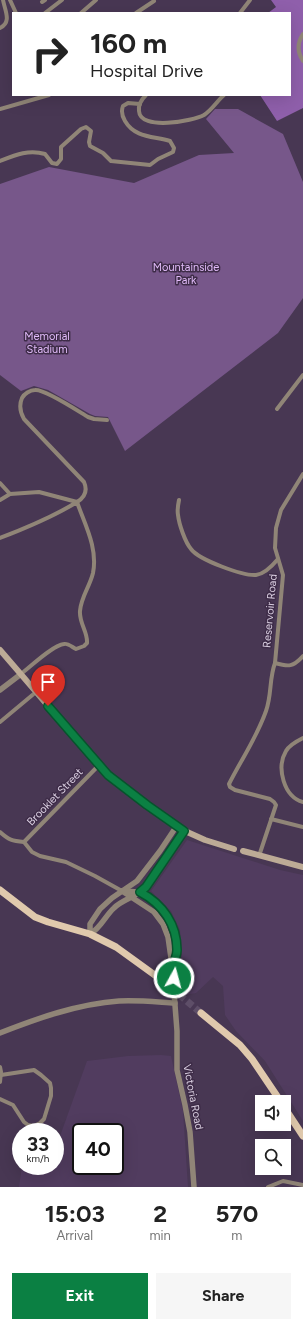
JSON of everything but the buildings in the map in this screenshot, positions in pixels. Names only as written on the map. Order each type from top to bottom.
[{"type":"main road","points":[[0,650],[99,765],[114,780],[184,831],[234,848]]},
{"type":"main road","points":[[243,851],[303,867]]},
{"type":"main road","points":[[1,893],[35,917],[90,934],[116,947],[163,981]]},
{"type":"main road","points":[[201,1013],[240,1045],[252,1059],[276,1095]]},
{"type":"main road","points":[[291,1118],[303,1136]]},
{"type":"street","points":[[0,28],[7,23],[8,18],[3,0]]},
{"type":"street","points":[[10,0],[16,12]]},
{"type":"street","points":[[47,12],[62,0]]},
{"type":"street","points":[[82,12],[96,0]]},
{"type":"street","points":[[241,12],[250,0]]},
{"type":"street","points":[[138,12],[154,2]]},
{"type":"street","points":[[303,34],[298,45],[298,52],[303,60]]},
{"type":"street","points":[[0,109],[46,96]]},
{"type":"street","points":[[145,96],[140,104],[139,114],[145,121],[151,123],[170,123],[203,116],[223,96]]},
{"type":"street","points":[[0,161],[19,153],[33,152],[45,154],[52,163],[57,164],[61,159],[61,147],[81,129],[86,127],[92,131],[89,142],[90,146],[103,153],[109,160],[150,165],[158,159],[173,152],[174,148],[170,141],[144,136],[133,131],[128,126],[122,116],[123,106],[128,103],[140,104]]},
{"type":"street","points":[[277,409],[303,375]]},
{"type":"street","points":[[0,538],[68,508],[83,499],[85,495],[86,486],[84,482],[20,413],[23,395],[35,390],[47,393],[88,417],[107,420]]},
{"type":"street","name":"Reservoir Road","points":[[271,819],[276,805],[274,802],[270,799],[235,790],[228,784],[253,739],[266,712],[271,695],[271,673],[275,662],[283,576],[275,548],[276,528],[281,510],[303,474]]},
{"type":"street","points":[[0,483],[10,494]]},
{"type":"street","points":[[0,500],[10,494],[39,492],[77,502]]},
{"type":"street","points":[[179,500],[179,522],[191,549],[198,556],[247,574],[257,575],[273,565],[278,558]]},
{"type":"street","points":[[0,690],[60,645],[67,644],[80,648],[87,643],[86,634],[80,621],[80,611],[81,603],[93,573],[94,552],[77,502]]},
{"type":"street","points":[[275,662],[287,666],[297,663],[303,656]]},
{"type":"street","points":[[0,722],[36,692]]},
{"type":"street","points":[[303,738],[293,744],[285,752],[282,769],[284,782],[289,792],[293,797],[303,802]]},
{"type":"street","name":"Brooklet Street","points":[[24,842],[99,765]]},
{"type":"street","points":[[259,856],[271,819],[303,827]]},
{"type":"street","points":[[176,826],[137,882],[122,891],[100,909],[90,924],[90,934],[97,930],[113,908],[146,887],[184,831]]},
{"type":"street","points":[[0,832],[8,839],[24,842],[32,852],[40,856],[66,862],[122,891],[140,892]]},
{"type":"street","name":"Victoria Road","points":[[122,891],[154,912],[163,924],[168,937],[171,958],[174,964]]},
{"type":"street","name":"Victoria Road","points":[[140,892],[160,907],[173,927],[177,950],[174,964],[175,1003],[178,1031],[176,1070],[190,1132],[194,1187]]},
{"type":"street","points":[[0,1033],[51,1014],[106,1003],[128,1001],[175,1003]]},
{"type":"street","points":[[0,1067],[0,1082]]},
{"type":"street","points":[[0,1099],[13,1105],[24,1122],[28,1125],[34,1126],[44,1119],[52,1088],[46,1079],[34,1070],[1,1075]]},
{"type":"street","points":[[268,1187],[283,1181],[303,1185]]},
{"type":"shaded area","points":[[271,0],[303,0],[303,108],[277,121],[261,96],[291,96],[291,12],[269,12],[276,7]]},
{"type":"shaded area","points":[[187,840],[280,870],[303,875],[303,1121],[291,1102],[291,1095],[287,1095],[265,1061],[236,1031],[225,1015],[223,986],[213,977],[196,993],[184,995],[180,992],[182,953],[180,930],[171,911],[151,891]]},
{"type":"shaded area","points":[[128,1056],[171,1056],[183,1111],[188,1187],[19,1187],[21,1175],[64,1175],[64,1125],[87,1061]]},
{"type":"green space","name":"Mountainside Park","points":[[215,109],[238,109],[283,134],[303,182],[303,298],[278,333],[125,451],[108,417],[90,414],[48,390],[34,386],[21,391],[0,375],[0,184],[49,167],[134,183],[199,155],[234,153],[206,119]]},
{"type":"tunnel","points":[[163,981],[201,1013]]},
{"type":"route","points":[[48,706],[108,775],[171,823],[184,831],[144,890],[140,892],[160,907],[170,920],[176,934],[177,950],[174,964],[174,978]]},
{"type":"park label","name":"Memorial Stadium","points":[[47,342]]}]
